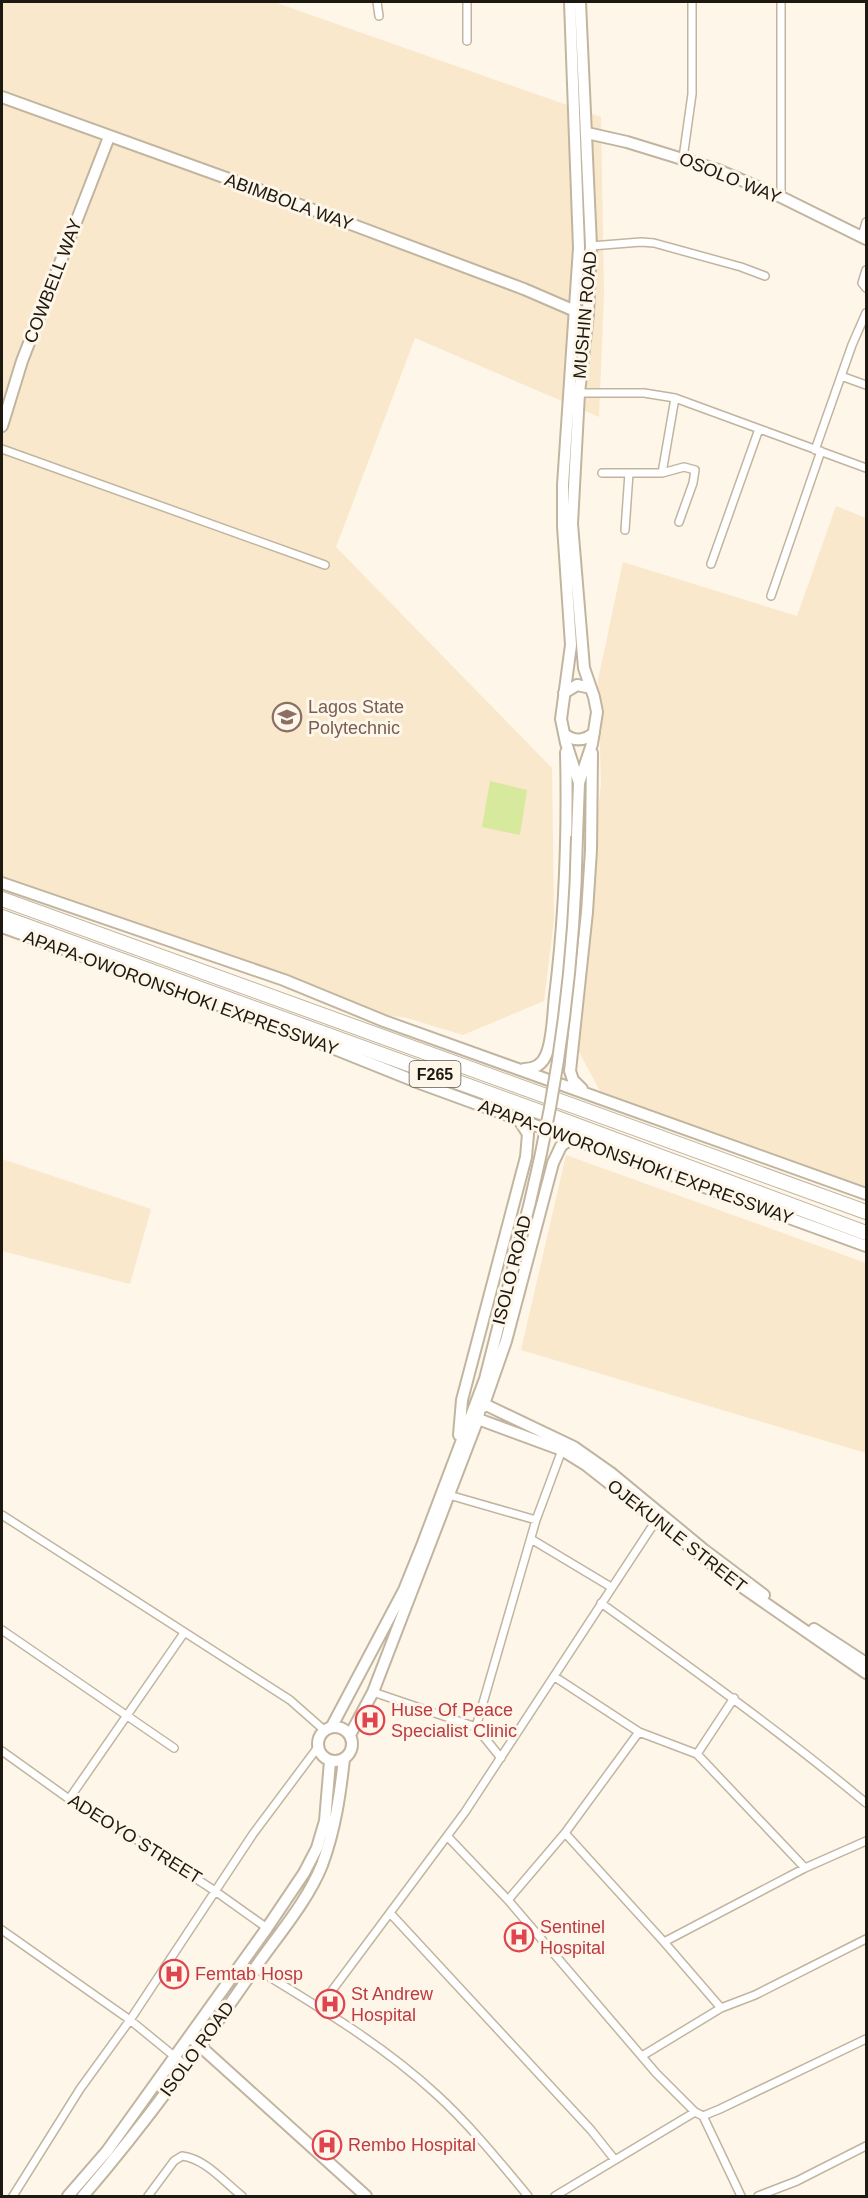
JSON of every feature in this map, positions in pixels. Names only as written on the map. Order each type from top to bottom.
[{"type":"highway","name":"APAPA-OWORONSHOKI EXPRESSWAY","points":[[2,899],[867,1212]]},
{"type":"highway","name":"APAPA-OWORONSHOKI EXPRESSWAY","points":[[2,917],[867,1233]]},
{"type":"main road","name":"MUSHIN ROAD","points":[[570,2],[579,248],[562,485],[563,526],[575,625]]},
{"type":"main road","name":"MUSHIN ROAD","points":[[575,625],[572,524],[579,393],[588,314],[591,246],[580,2]]},
{"type":"main road","name":"ABIMBOLA WAY","points":[[2,97],[297,203],[524,289],[575,311]]},
{"type":"main road","name":"OSOLO WAY","points":[[587,133],[683,158],[718,170],[781,197],[842,229],[864,237]]},
{"type":"main road","name":"COWBELL WAY","points":[[2,426],[22,362],[109,137]]},
{"type":"main road","points":[[575,625],[584,668],[597,712],[593,739],[591,861],[570,1071],[573,1080],[584,1092]]},
{"type":"main road","points":[[575,625],[561,719],[579,783]]},
{"type":"main road","points":[[564,693],[576,685],[591,688]]},
{"type":"main road","points":[[565,738],[593,739]]},
{"type":"main road","points":[[519,1069],[532,1068],[542,1061],[547,1053],[552,1024],[564,907],[565,738]]},
{"type":"main road","points":[[579,783],[593,739]]},
{"type":"main road","name":"ISOLO ROAD","points":[[328,1728],[404,1590],[485,1379],[543,1147],[558,1068],[576,901],[579,783]]},
{"type":"main road","points":[[2,883],[284,980],[384,1021],[867,1194]]},
{"type":"main road","name":"APAPA-OWORONSHOKI EXPRESSWAY","points":[[2,927],[275,1025],[518,1120],[867,1246]]},
{"type":"main road","points":[[458,1447],[462,1400],[526,1157],[528,1134],[518,1120]]},
{"type":"main road","points":[[350,1735],[373,1692],[484,1404],[506,1341],[553,1163],[561,1146],[573,1138]]},
{"type":"main road","points":[[478,1419],[485,1379]]},
{"type":"main road","name":"OJEKUNLE STREET","points":[[484,1404],[574,1447],[611,1473],[658,1517],[732,1580],[867,1673]]},
{"type":"main road","name":"OJEKUNLE STREET","points":[[478,1419],[562,1450],[586,1465],[775,1603],[867,1664]]},
{"type":"main road","points":[[328,1728],[343,1728],[350,1735],[351,1751],[344,1759],[330,1761],[322,1756],[318,1747],[319,1738],[328,1728]]},
{"type":"main road","name":"ISOLO ROAD","points":[[83,2196],[148,2117],[304,1898],[321,1866],[336,1820],[344,1759]]},
{"type":"main road","name":"ISOLO ROAD","points":[[68,2196],[107,2151],[190,2037],[304,1873],[317,1848],[325,1821],[330,1761]]},
{"type":"main road","points":[[190,2037],[366,2196]]},
{"type":"street","points":[[377,2],[379,16]]},
{"type":"street","points":[[466,41],[467,2]]},
{"type":"street","points":[[683,158],[692,94],[692,2]]},
{"type":"street","points":[[781,2],[781,197]]},
{"type":"street","points":[[864,237],[867,222]]},
{"type":"street","points":[[591,246],[654,243],[734,264],[765,276]]},
{"type":"street","points":[[867,270],[862,283],[867,288]]},
{"type":"street","points":[[771,596],[841,376],[867,313]]},
{"type":"street","points":[[841,376],[867,385]]},
{"type":"street","points":[[579,393],[644,393],[675,398],[867,468]]},
{"type":"street","points":[[662,473],[675,398]]},
{"type":"street","points":[[711,564],[759,429]]},
{"type":"street","points":[[2,449],[325,565]]},
{"type":"street","points":[[602,473],[662,473],[684,467],[695,470],[693,483],[679,522]]},
{"type":"street","points":[[625,531],[629,473]]},
{"type":"street","points":[[476,1727],[531,1539],[562,1450]]},
{"type":"street","points":[[449,1495],[537,1520]]},
{"type":"street","points":[[2,1515],[290,1700],[328,1728]]},
{"type":"street","points":[[319,2007],[448,1837],[658,1517]]},
{"type":"street","points":[[531,1539],[611,1587]]},
{"type":"street","points":[[601,1603],[734,1698],[867,1803]]},
{"type":"street","points":[[2,1630],[174,1748]]},
{"type":"street","points":[[69,1798],[184,1633]]},
{"type":"street","points":[[555,1677],[639,1732],[697,1754],[805,1868]]},
{"type":"street","points":[[373,1692],[476,1727],[501,1758]]},
{"type":"street","points":[[697,1754],[734,1698]]},
{"type":"street","points":[[508,1900],[565,1833],[639,1732]]},
{"type":"street","points":[[13,2196],[80,2089],[130,2020],[253,1834],[318,1747]]},
{"type":"street","name":"ADEOYO STREET","points":[[2,1751],[69,1798],[215,1891],[267,1928]]},
{"type":"street","points":[[565,1833],[721,2008]]},
{"type":"street","points":[[448,1837],[508,1900],[642,2056],[695,2112],[704,2116],[741,2196]]},
{"type":"street","points":[[664,1942],[805,1868],[867,1841]]},
{"type":"street","points":[[390,1913],[591,2130],[615,2160]]},
{"type":"street","points":[[2,1930],[130,2020],[185,2065]]},
{"type":"street","points":[[642,2056],[721,2008],[755,1995],[867,1939]]},
{"type":"street","points":[[255,1968],[319,2007],[376,2046],[436,2094],[496,2156],[528,2196]]},
{"type":"street","points":[[704,2116],[867,2040]]},
{"type":"street","points":[[555,2196],[695,2112]]},
{"type":"street","points":[[758,2196],[797,2181],[867,2146]]},
{"type":"street","points":[[148,2196],[174,2161],[182,2156],[192,2157],[206,2166],[242,2196]]},
{"type":"shaded area","points":[[2,2],[274,2],[601,117],[604,294],[599,417],[415,338],[336,547],[552,768],[554,919],[544,1001],[463,1035],[407,1018],[368,1013],[2,890]]},
{"type":"shaded area","points":[[836,506],[866,518],[866,1192],[600,1091],[578,1050],[592,862],[601,784],[598,680],[623,562],[797,616]]},
{"type":"shaded area","points":[[566,1155],[866,1263],[866,1453],[521,1350]]},
{"type":"shaded area","points":[[2,1159],[151,1209],[130,1284],[2,1251]]},
{"type":"green space","points":[[490,781],[527,790],[520,835],[482,827]]},
{"type":"place","name":"Lagos State Polytechnic","points":[[287,717]]},
{"type":"place","name":"Huse Of Peace Specialist Clinic","points":[[370,1720]]},
{"type":"place","name":"Sentinel Hospital","points":[[519,1937]]},
{"type":"place","name":"Femtab Hosp","points":[[174,1974]]},
{"type":"place","name":"St Andrew Hospital","points":[[330,2004]]},
{"type":"place","name":"Rembo Hospital","points":[[327,2145]]}]
